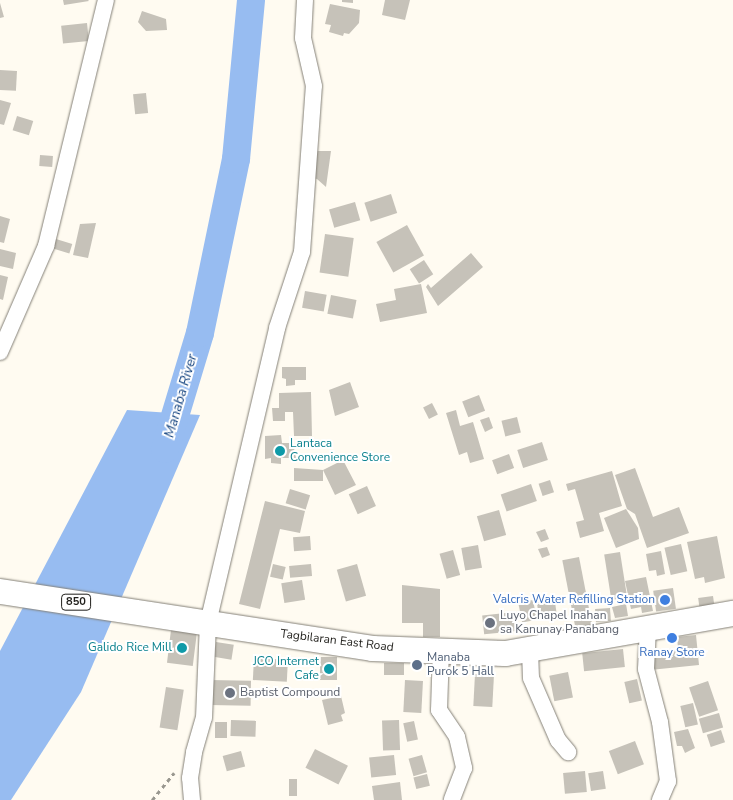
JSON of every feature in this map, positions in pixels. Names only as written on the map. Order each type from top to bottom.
[{"type":"main road","name":"Tagbilaran East Road","points":[[0,592],[151,612],[208,623],[372,648],[505,653],[733,613]]},
{"type":"street","points":[[0,352],[46,246],[106,0]]},
{"type":"street","points":[[192,800],[190,778],[194,752],[204,718],[208,623],[277,328],[302,252],[314,86],[303,38],[306,0]]},
{"type":"street","points":[[648,627],[646,670],[660,722],[668,781],[660,800]]},
{"type":"street","points":[[441,650],[439,710],[457,737],[464,768],[452,800]]},
{"type":"street","points":[[530,650],[531,678],[558,740],[568,752]]},
{"type":"path","points":[[152,800],[194,752]]},
{"type":"water","points":[[127,410],[200,415],[81,692],[11,800],[0,800],[0,651]]},
{"type":"building","points":[[63,0],[88,0],[89,1],[64,5]]},
{"type":"building","points":[[342,0],[353,0],[353,3],[342,2]]},
{"type":"building","points":[[385,0],[410,0],[405,20],[382,15]]},
{"type":"building","points":[[0,3],[4,17],[0,18]]},
{"type":"building","points":[[330,4],[360,10],[359,23],[349,34],[344,33],[343,36],[329,32],[331,25],[325,24]]},
{"type":"building","points":[[142,11],[166,19],[167,30],[146,31],[138,22]]},
{"type":"building","points":[[87,23],[89,41],[63,44],[61,26]]},
{"type":"building","points":[[0,70],[17,71],[16,91],[0,90]]},
{"type":"building","points":[[146,93],[148,113],[135,114],[133,94]]},
{"type":"building","points":[[0,100],[11,103],[4,125],[0,124]]},
{"type":"building","points":[[17,116],[33,121],[29,135],[13,130]]},
{"type":"building","points":[[316,151],[331,151],[326,187],[317,179],[311,178]]},
{"type":"building","points":[[40,155],[53,156],[52,167],[39,166]]},
{"type":"building","points":[[391,194],[397,213],[371,222],[364,203]]},
{"type":"building","points":[[355,202],[360,220],[334,228],[329,209]]},
{"type":"building","points":[[0,216],[10,219],[4,243],[0,242]]},
{"type":"building","points":[[96,223],[88,258],[73,255],[80,224]]},
{"type":"building","points":[[407,225],[424,256],[393,273],[376,242]]},
{"type":"building","points":[[325,234],[354,238],[348,277],[320,273]]},
{"type":"building","points":[[56,239],[72,244],[69,254],[53,249]]},
{"type":"building","points":[[0,249],[16,253],[13,269],[0,266]]},
{"type":"building","points":[[471,253],[483,267],[438,306],[426,287],[428,284],[431,288]]},
{"type":"building","points":[[424,260],[433,274],[419,284],[410,269]]},
{"type":"building","points":[[0,275],[8,277],[3,300],[0,299]]},
{"type":"building","points":[[421,284],[427,313],[380,322],[376,304],[396,300],[394,289]]},
{"type":"building","points":[[305,291],[327,295],[324,312],[302,308]]},
{"type":"building","points":[[331,295],[357,300],[353,319],[327,314]]},
{"type":"building","points":[[282,367],[306,367],[306,380],[295,380],[295,385],[286,386],[286,379],[282,378]]},
{"type":"building","points":[[350,382],[359,407],[335,416],[329,390]]},
{"type":"building","points":[[311,392],[312,436],[294,436],[293,412],[285,412],[285,421],[273,421],[272,408],[279,408],[279,393]]},
{"type":"building","points":[[479,395],[485,411],[468,417],[462,401]]},
{"type":"building","points":[[432,403],[438,415],[429,419],[423,408]]},
{"type":"building","points":[[456,410],[460,426],[473,422],[484,459],[470,463],[467,452],[459,455],[446,413]]},
{"type":"building","points":[[489,417],[493,428],[485,432],[480,420]]},
{"type":"building","points":[[517,417],[521,433],[505,436],[501,421]]},
{"type":"building","name":"Lantaca Convenience Store","points":[[281,435],[282,443],[293,443],[296,458],[281,458],[281,464],[271,463],[271,458],[265,459],[265,436]]},
{"type":"building","points":[[542,442],[548,460],[523,468],[517,450]]},
{"type":"building","points":[[509,454],[514,468],[497,474],[492,460]]},
{"type":"building","points":[[343,460],[356,485],[335,495],[323,470]]},
{"type":"building","points":[[294,468],[323,470],[323,481],[294,481]]},
{"type":"building","points":[[635,468],[653,517],[679,507],[689,533],[647,548],[635,514],[627,509],[615,475]]},
{"type":"building","points":[[612,471],[622,506],[599,513],[604,531],[580,538],[576,522],[584,520],[575,489],[568,491],[566,484]]},
{"type":"building","points":[[550,480],[554,492],[543,496],[539,484]]},
{"type":"building","points":[[531,484],[537,501],[507,511],[501,494]]},
{"type":"building","points":[[367,486],[376,506],[358,514],[349,494]]},
{"type":"building","points":[[290,489],[310,495],[306,509],[286,503]]},
{"type":"building","points":[[265,501],[305,511],[300,533],[280,529],[260,609],[239,604]]},
{"type":"building","points":[[626,509],[638,528],[639,539],[616,548],[604,518]]},
{"type":"building","points":[[499,510],[506,535],[484,541],[477,516]]},
{"type":"building","points":[[545,529],[549,539],[541,542],[536,532]]},
{"type":"building","points":[[310,536],[311,550],[294,551],[293,537]]},
{"type":"building","points":[[717,536],[725,578],[705,583],[704,577],[695,579],[687,542]]},
{"type":"building","points":[[681,544],[687,571],[671,575],[664,548]]},
{"type":"building","points":[[478,545],[482,568],[465,571],[461,548]]},
{"type":"building","points":[[547,547],[550,555],[542,558],[538,549]]},
{"type":"building","points":[[453,550],[460,575],[447,579],[440,554]]},
{"type":"building","points":[[661,551],[665,574],[657,576],[656,570],[649,571],[646,554]]},
{"type":"building","points":[[620,552],[627,597],[611,600],[604,555]]},
{"type":"building","points":[[579,557],[593,627],[576,630],[562,560]]},
{"type":"building","points":[[273,564],[286,567],[283,580],[270,577]]},
{"type":"building","points":[[311,564],[312,576],[290,578],[289,566]]},
{"type":"building","points":[[357,564],[366,596],[346,602],[337,570]]},
{"type":"building","points":[[646,577],[653,611],[642,613],[641,607],[631,609],[625,581]]},
{"type":"building","points":[[302,580],[305,600],[284,603],[281,583]]},
{"type":"building","points":[[402,585],[440,589],[440,637],[423,637],[423,623],[402,623]]},
{"type":"building","name":"Valcris Water Refilling Station","points":[[673,588],[676,609],[656,612],[653,591]]},
{"type":"building","points":[[554,595],[557,616],[539,618],[536,598]]},
{"type":"building","points":[[713,596],[715,611],[700,613],[698,598]]},
{"type":"building","points":[[533,600],[537,620],[522,622],[518,603]]},
{"type":"building","points":[[626,604],[628,616],[615,618],[612,607]]},
{"type":"building","points":[[610,608],[611,621],[596,622],[595,609]]},
{"type":"building","points":[[515,612],[517,631],[484,634],[482,615]]},
{"type":"building","name":"Galido Rice Mill","points":[[171,630],[197,633],[193,666],[167,663]]},
{"type":"building","points":[[696,635],[699,665],[650,670],[648,651],[678,648],[677,637]]},
{"type":"building","points":[[216,642],[234,645],[231,660],[214,657]]},
{"type":"building","points":[[623,649],[625,667],[584,671],[582,653]]},
{"type":"building","name":"JCO Internet Cafe","points":[[320,657],[337,657],[337,680],[320,680]]},
{"type":"building","points":[[254,658],[288,660],[287,682],[253,680]]},
{"type":"building","points":[[384,663],[404,663],[404,675],[384,675]]},
{"type":"building","points":[[568,672],[573,698],[554,701],[549,676]]},
{"type":"building","points":[[475,674],[494,675],[492,707],[473,706]]},
{"type":"building","points":[[637,679],[642,700],[629,703],[624,682]]},
{"type":"building","name":"Baptist Compound","points":[[210,680],[251,681],[251,706],[210,705]]},
{"type":"building","points":[[405,680],[423,681],[421,713],[403,712]]},
{"type":"building","points":[[708,681],[718,710],[699,717],[689,688]]},
{"type":"building","points":[[166,687],[184,690],[177,730],[160,727]]},
{"type":"building","points":[[341,696],[345,713],[341,715],[343,721],[328,725],[322,700]]},
{"type":"building","points":[[693,703],[698,724],[685,727],[680,706]]},
{"type":"building","points":[[719,713],[723,727],[703,733],[699,719]]},
{"type":"building","points":[[231,720],[256,721],[255,737],[230,736]]},
{"type":"building","points":[[399,720],[400,750],[383,751],[382,721]]},
{"type":"building","points":[[414,721],[418,740],[407,742],[403,723]]},
{"type":"building","points":[[215,722],[227,722],[227,738],[215,738]]},
{"type":"building","points":[[688,729],[695,748],[685,753],[682,746],[677,746],[674,732]]},
{"type":"building","points":[[721,730],[725,742],[711,747],[707,735]]},
{"type":"building","points":[[635,741],[644,764],[618,774],[609,751]]},
{"type":"building","points":[[315,749],[348,766],[338,785],[305,768]]},
{"type":"building","points":[[241,751],[245,766],[227,771],[223,756]]},
{"type":"building","points":[[394,755],[396,775],[371,778],[369,758]]},
{"type":"building","points":[[422,755],[427,772],[414,776],[409,759]]},
{"type":"building","points":[[585,771],[587,792],[565,794],[563,773]]},
{"type":"building","points":[[603,771],[606,789],[591,791],[588,773]]},
{"type":"building","points":[[427,774],[430,786],[416,789],[413,777]]},
{"type":"building","points":[[289,779],[297,779],[297,796],[289,796]]},
{"type":"building","points":[[400,782],[402,800],[374,800],[372,786]]},
{"type":"waterway","name":"Manaba River","points":[[165,449],[200,333],[236,159],[251,0]]},
{"type":"place","name":"Lantaca Convenience Store","points":[[280,451]]},
{"type":"place","name":"Valcris Water Refilling Station","points":[[665,600]]},
{"type":"place","name":"Luyo Chapel Inahan sa Kanunay Panabang","points":[[490,623]]},
{"type":"place","name":"Ranay Store","points":[[672,638]]},
{"type":"place","name":"Galido Rice Mill","points":[[182,648]]},
{"type":"place","name":"Manaba Purok 5 Hall","points":[[417,665]]},
{"type":"place","name":"JCO Internet Cafe","points":[[329,669]]},
{"type":"place","name":"Baptist Compound","points":[[230,693]]}]
